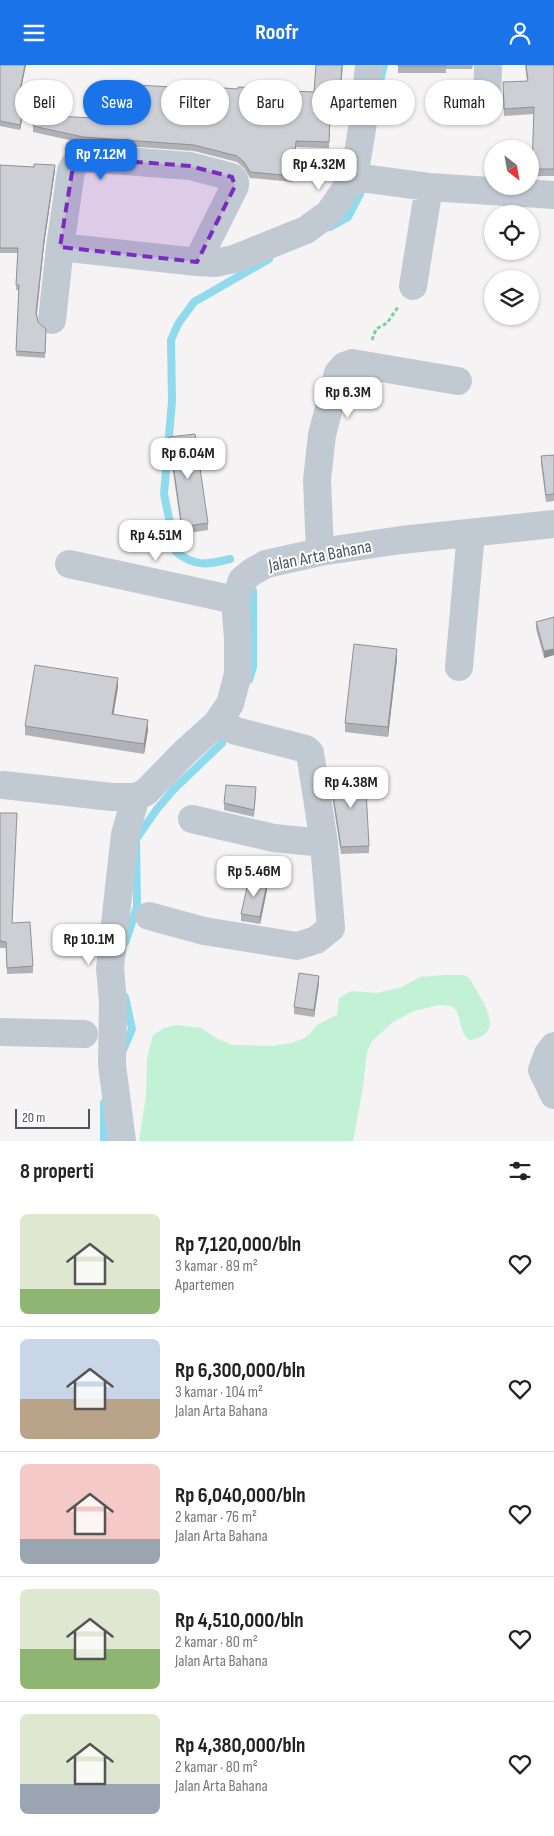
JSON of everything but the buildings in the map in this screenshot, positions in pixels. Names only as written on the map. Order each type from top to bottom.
[{"type":"street","points":[[60,247],[215,263],[234,259],[306,230],[329,213],[354,177],[362,129],[369,65]]},
{"type":"street","points":[[488,65],[488,80]]},
{"type":"street","points":[[52,321],[71,171],[76,162],[85,158],[190,166],[232,177],[235,184],[197,262]]},
{"type":"street","points":[[354,177],[428,187],[554,195]]},
{"type":"street","points":[[413,286],[428,187]]},
{"type":"street","points":[[320,552],[317,480],[322,435],[338,373],[344,366],[352,363],[458,381]]},
{"type":"street","name":"Jalan Arta Bahana","points":[[136,797],[146,792],[185,751],[217,723],[230,705],[238,674],[235,600],[242,580],[252,571],[266,565],[320,552],[401,540],[554,524]]},
{"type":"street","points":[[459,667],[471,533]]},
{"type":"street","points":[[68,564],[235,600]]},
{"type":"street","points":[[149,916],[204,931],[297,946],[316,940],[332,928],[324,843],[310,753],[306,749],[236,731],[217,723]]},
{"type":"street","points":[[4,785],[112,797],[136,797],[125,833],[110,968],[113,1003],[112,1065],[122,1141]]},
{"type":"street","points":[[192,819],[274,838],[324,843]]},
{"type":"street","points":[[0,1032],[84,1034]]},
{"type":"street","points":[[554,1046],[548,1053],[542,1069],[554,1095]]},
{"type":"path","points":[[365,365],[376,329],[387,323],[403,301],[408,300],[413,286]]},
{"type":"highlighted area","points":[[85,158],[190,166],[232,177],[235,186],[197,262],[60,247],[73,166]]},
{"type":"green space","points":[[464,975],[469,978],[488,1013],[490,1022],[488,1030],[482,1036],[470,1040],[462,1030],[456,1010],[451,1006],[439,1005],[414,1011],[393,1022],[372,1041],[367,1051],[363,1087],[353,1141],[139,1141],[146,1096],[147,1058],[153,1035],[164,1028],[176,1025],[201,1028],[216,1038],[232,1045],[273,1046],[292,1043],[309,1035],[317,1025],[337,1015],[339,998],[351,991],[377,993],[402,987],[420,977]]},
{"type":"waterway","points":[[380,80],[384,65]]},
{"type":"waterway","points":[[330,227],[348,217],[360,194]]},
{"type":"waterway","points":[[230,559],[214,563],[202,563],[190,560],[176,552],[164,494],[172,401],[171,340],[178,324],[194,302],[269,259]]},
{"type":"waterway","points":[[249,680],[253,667],[253,591]]},
{"type":"waterway","points":[[125,943],[137,907],[136,839],[174,789],[222,743]]},
{"type":"waterway","points":[[123,1050],[132,1029],[125,997]]},
{"type":"waterway","points":[[104,1103],[104,1141]]}]
